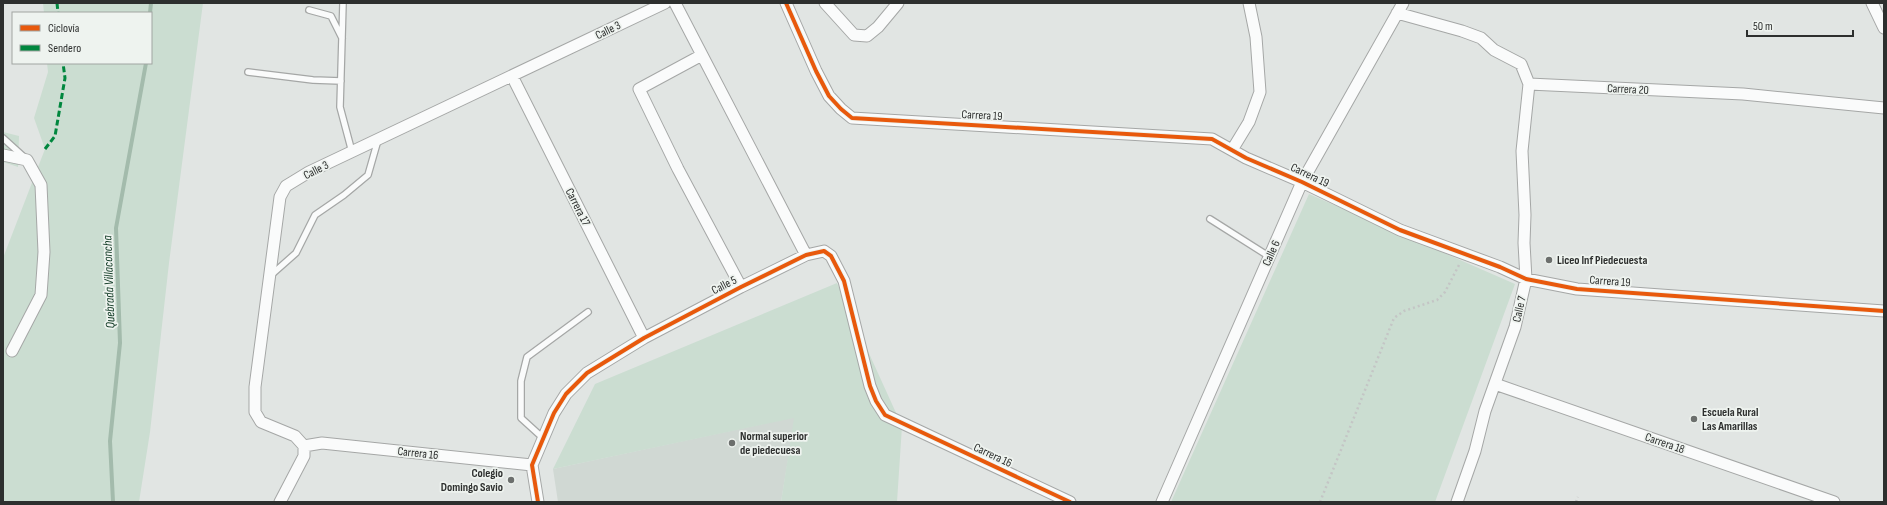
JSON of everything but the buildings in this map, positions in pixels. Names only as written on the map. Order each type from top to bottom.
[{"type":"street","name":"Calle 3","points":[[304,446],[295,436],[261,422],[255,412],[255,387],[280,197],[286,186],[309,172],[665,3]]},
{"type":"street","points":[[675,3],[806,255]]},
{"type":"street","name":"Carrera 19","points":[[786,3],[816,71],[829,96],[852,118],[1212,139],[1246,158],[1302,182],[1400,230],[1526,279],[1577,289],[1884,311]]},
{"type":"street","points":[[825,3],[854,34],[867,36],[878,27],[898,3]]},
{"type":"street","points":[[1232,150],[1250,122],[1260,92],[1256,37],[1249,3]]},
{"type":"street","points":[[1872,3],[1884,28]]},
{"type":"street","points":[[1400,8],[1480,38],[1494,50],[1521,64],[1529,84]]},
{"type":"street","name":"Calle 6","points":[[1162,502],[1302,182],[1400,8]]},
{"type":"street","points":[[702,55],[639,89],[678,170],[741,287]]},
{"type":"street","name":"Carrera 17","points":[[512,76],[644,338]]},
{"type":"street","name":"Carrera 20","points":[[1529,84],[1743,94],[1884,108]]},
{"type":"street","name":"Calle 7","points":[[1457,502],[1515,327],[1526,279],[1522,151],[1529,84]]},
{"type":"street","points":[[3,155],[27,160],[41,185],[44,252],[40,295],[12,352]]},
{"type":"street","name":"Calle 5","points":[[532,465],[554,413],[566,394],[587,373],[644,338],[741,287],[806,255],[824,251],[832,256],[844,281],[870,386],[876,401],[885,415],[908,426]]},
{"type":"street","name":"Carrera 18","points":[[1495,384],[1834,502]]},
{"type":"street","name":"Carrera 16","points":[[908,426],[1070,502]]},
{"type":"street","name":"Carrera 16","points":[[304,446],[322,443],[532,465]]},
{"type":"street","points":[[280,502],[304,456],[304,446]]},
{"type":"street","points":[[532,465],[538,502]]},
{"type":"lane","points":[[343,3],[340,107],[352,152]]},
{"type":"lane","points":[[309,10],[331,16],[343,39]]},
{"type":"lane","points":[[248,72],[313,80],[341,81]]},
{"type":"lane","points":[[3,138],[27,160]]},
{"type":"lane","points":[[270,276],[296,253],[315,215],[344,195],[368,175],[378,140]]},
{"type":"lane","points":[[1210,219],[1270,257]]},
{"type":"lane","points":[[543,438],[521,418],[521,381],[527,357],[588,312]]},
{"type":"path","points":[[1320,502],[1394,318],[1404,311],[1437,300],[1445,292],[1457,270],[1463,254]]},
{"type":"path","points":[[1576,502],[1578,497]]},
{"type":"shaded area","name":"Normal superior de piedecuesa","points":[[795,417],[781,502],[558,502],[553,469]]},
{"type":"green space","points":[[43,3],[203,3],[169,263],[150,432],[139,502],[3,502],[3,258],[45,149],[34,118],[48,72],[47,64],[152,64],[152,12],[44,12]]},
{"type":"green space","points":[[3,132],[19,136],[18,167],[3,162]]},
{"type":"green space","points":[[1309,194],[1515,284],[1435,502],[1171,502]]},
{"type":"green space","points":[[837,283],[902,426],[897,502],[781,502],[794,418],[553,469],[595,384]]},
{"type":"waterway","name":"Quebrada Villaconcha","points":[[150,12],[151,3]]},
{"type":"waterway","name":"Quebrada Villaconcha","points":[[113,502],[110,441],[120,343],[116,228],[146,64]]},
{"type":"marked path","points":[[57,3],[58,12]]},
{"type":"marked path","points":[[45,149],[55,136],[65,78],[63,64]]},
{"type":"cycle path","points":[[786,3],[816,71],[829,96],[852,118],[1212,139],[1246,158],[1302,182],[1400,230],[1500,267],[1526,279],[1577,289],[1884,311]]},
{"type":"cycle path","points":[[538,502],[532,465],[554,413],[566,394],[587,373],[644,338],[741,287],[806,255],[824,251],[831,256],[844,281],[870,386],[876,401],[885,415],[1070,502]]},
{"type":"place","name":"Liceo Inf Piedecuesta","points":[[1549,260]]},
{"type":"place","name":"Escuela Rural Las Amarillas","points":[[1694,419]]},
{"type":"place","name":"Normal superior de piedecuesa","points":[[732,443]]},
{"type":"place","name":"Colegio Domingo Savio","points":[[511,480]]}]
